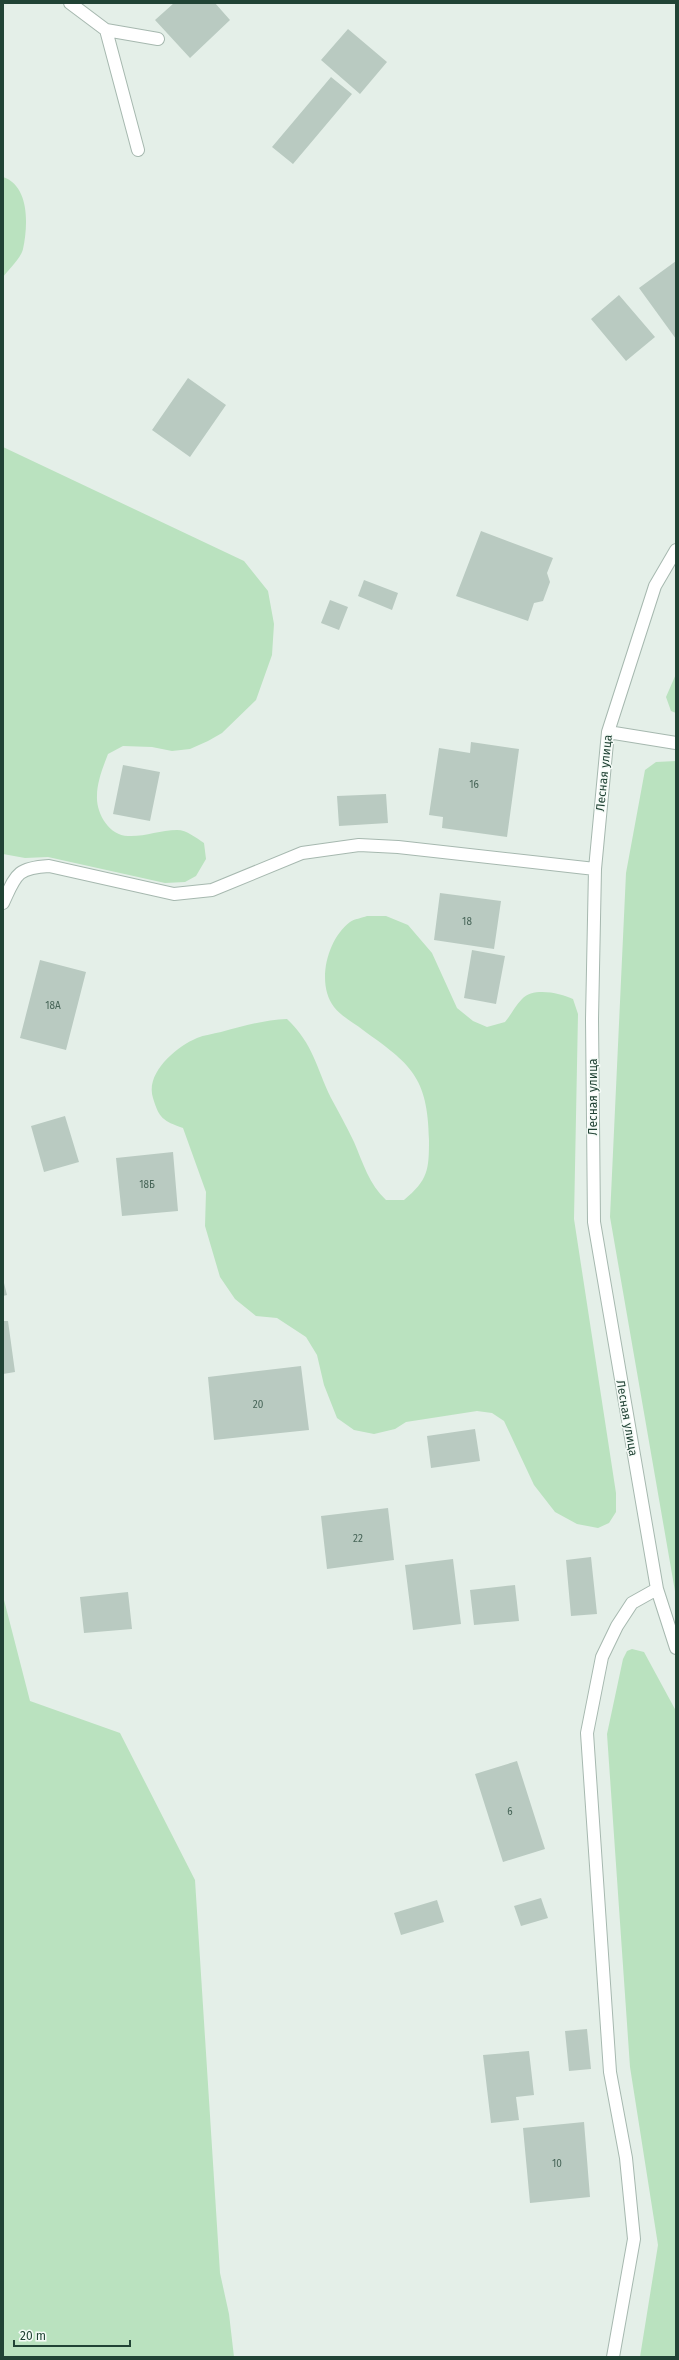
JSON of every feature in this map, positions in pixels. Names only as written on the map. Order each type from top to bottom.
[{"type":"street","points":[[70,3],[106,30],[158,39]]},
{"type":"street","points":[[106,30],[138,150]]},
{"type":"street","name":"Лесная улица","points":[[676,550],[655,586],[608,732],[595,869],[592,1019],[594,1222],[657,1589],[676,1648]]},
{"type":"street","points":[[608,732],[676,743]]},
{"type":"street","points":[[3,903],[16,876],[29,867],[49,866],[174,894],[212,890],[302,853],[359,845],[398,847],[595,869]]},
{"type":"street","points":[[613,2357],[634,2239],[626,2158],[610,2072],[587,1733],[602,1657],[611,1638],[632,1604],[657,1589]]},
{"type":"green space","points":[[3,177],[12,182],[23,198],[26,229],[22,252],[3,277]]},
{"type":"green space","points":[[3,447],[244,561],[268,591],[274,624],[272,655],[256,700],[222,733],[190,749],[172,751],[152,747],[123,746],[108,754],[98,785],[97,803],[101,816],[115,832],[121,835],[134,836],[171,830],[181,830],[204,843],[206,859],[196,876],[185,882],[165,883],[48,857],[25,858],[3,854]]},
{"type":"green space","points":[[676,674],[676,713],[671,711],[666,697]]},
{"type":"green space","points":[[676,761],[676,1597],[610,1217],[626,873],[645,770],[656,762]]},
{"type":"green space","points":[[367,916],[386,916],[408,925],[432,953],[457,1008],[473,1021],[487,1027],[505,1022],[522,999],[533,993],[554,993],[573,999],[578,1014],[574,1219],[616,1493],[616,1512],[609,1523],[598,1528],[577,1524],[555,1512],[534,1485],[504,1421],[492,1413],[477,1411],[406,1422],[395,1429],[374,1434],[354,1430],[337,1418],[324,1385],[317,1355],[306,1337],[277,1318],[256,1316],[235,1299],[220,1277],[205,1226],[206,1192],[183,1128],[166,1121],[163,1118],[157,1110],[152,1089],[158,1070],[164,1062],[180,1048],[197,1038],[245,1026],[287,1019],[309,1047],[331,1098],[351,1136],[367,1173],[380,1194],[386,1200],[404,1200],[418,1186],[426,1174],[429,1150],[428,1118],[425,1101],[420,1086],[404,1063],[334,1007],[326,986],[325,974],[327,962],[335,939],[350,922]]},
{"type":"green space","points":[[3,1596],[30,1701],[120,1733],[195,1880],[220,2273],[229,2314],[234,2357],[3,2357]]},
{"type":"green space","points":[[632,1649],[644,1652],[676,1711],[676,2357],[640,2357],[658,2245],[630,2067],[607,1734],[623,1659],[627,1651]]},
{"type":"building","points":[[174,3],[215,3],[230,20],[190,58],[155,20]]},
{"type":"building","points":[[348,29],[387,62],[360,94],[321,60]]},
{"type":"building","points":[[331,77],[352,94],[293,164],[272,147]]},
{"type":"building","points":[[676,261],[676,339],[639,288]]},
{"type":"building","points":[[619,295],[655,337],[626,361],[591,319]]},
{"type":"building","points":[[188,378],[226,405],[190,457],[152,430]]},
{"type":"building","points":[[481,531],[553,558],[547,573],[550,582],[543,601],[534,603],[528,621],[456,596]]},
{"type":"building","points":[[364,580],[398,593],[392,610],[358,596]]},
{"type":"building","points":[[330,600],[348,607],[339,630],[321,623]]},
{"type":"building","points":[[471,742],[519,749],[507,837],[442,828],[443,817],[429,815],[439,748],[470,753]]},
{"type":"building","points":[[123,765],[160,772],[150,821],[113,814]]},
{"type":"building","points":[[386,794],[388,823],[339,826],[337,796]]},
{"type":"building","points":[[440,893],[501,901],[494,949],[434,940]]},
{"type":"building","points":[[472,950],[505,956],[496,1004],[464,998]]},
{"type":"building","points":[[40,960],[86,972],[66,1050],[20,1038]]},
{"type":"building","points":[[65,1116],[79,1162],[44,1172],[31,1126]]},
{"type":"building","points":[[173,1152],[178,1211],[122,1216],[116,1158]]},
{"type":"building","points":[[3,1279],[7,1295],[3,1296]]},
{"type":"building","points":[[3,1321],[8,1321],[15,1372],[3,1374]]},
{"type":"building","points":[[301,1366],[309,1430],[214,1440],[208,1377]]},
{"type":"building","points":[[475,1429],[480,1461],[431,1468],[427,1436]]},
{"type":"building","points":[[388,1508],[394,1560],[327,1569],[321,1516]]},
{"type":"building","points":[[591,1557],[597,1614],[571,1616],[566,1560]]},
{"type":"building","points":[[453,1559],[461,1624],[413,1630],[405,1565]]},
{"type":"building","points":[[515,1585],[519,1621],[474,1625],[470,1590]]},
{"type":"building","points":[[128,1592],[132,1629],[84,1633],[80,1597]]},
{"type":"building","points":[[517,1761],[545,1849],[503,1862],[475,1774]]},
{"type":"building","points":[[541,1898],[548,1918],[521,1926],[514,1906]]},
{"type":"building","points":[[437,1900],[444,1922],[401,1935],[394,1913]]},
{"type":"building","points":[[587,2029],[591,2069],[569,2071],[565,2031]]},
{"type":"building","points":[[529,2051],[534,2095],[516,2097],[519,2120],[491,2123],[483,2055]]},
{"type":"building","points":[[584,2122],[590,2197],[530,2203],[523,2128]]}]
